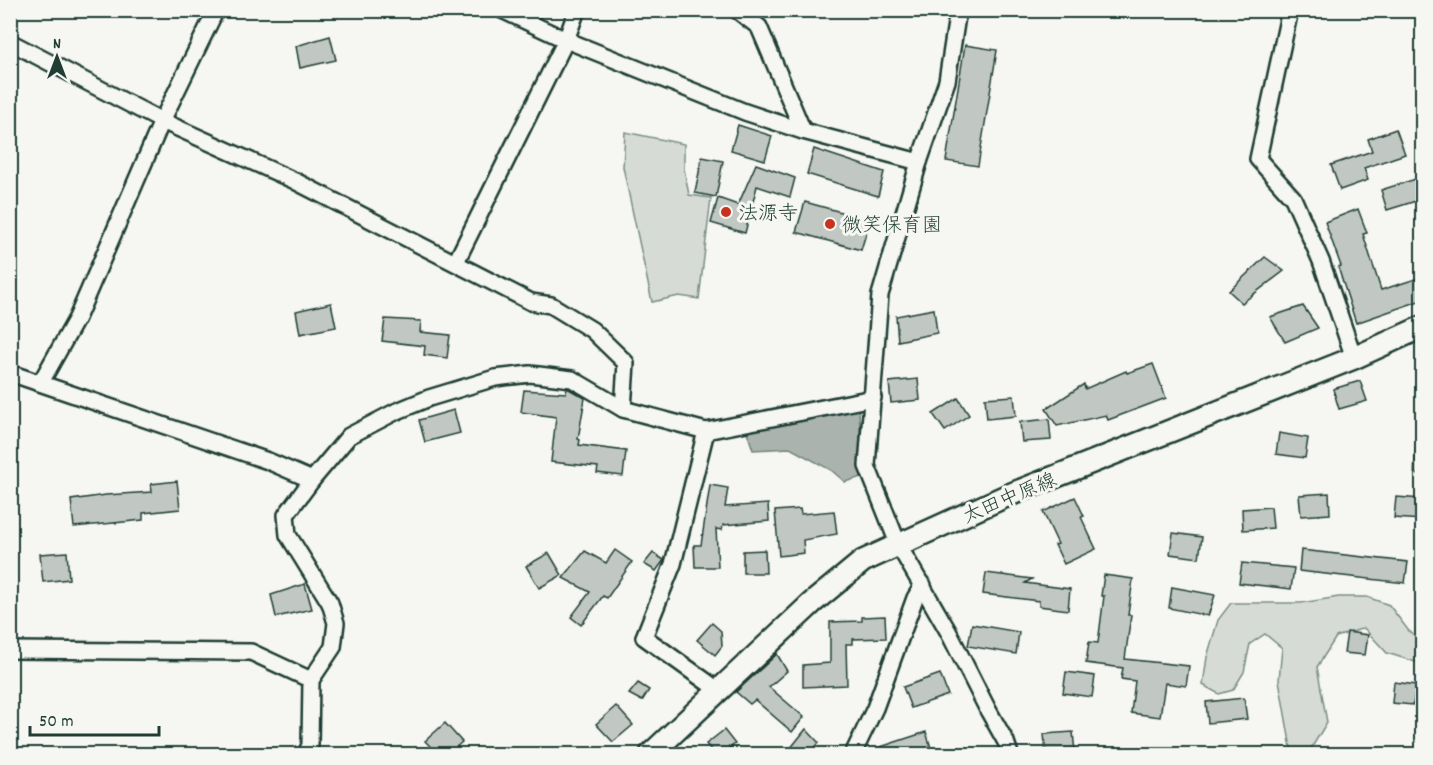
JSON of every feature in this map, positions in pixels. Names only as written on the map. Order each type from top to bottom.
[{"type":"main road","name":"太田中原線","points":[[651,754],[812,603],[863,561],[1004,497],[1354,358],[1422,327]]},
{"type":"street","points":[[41,382],[76,318],[162,121],[216,10]]},
{"type":"street","points":[[502,10],[566,39],[745,112],[803,131],[919,162]]},
{"type":"street","points":[[456,262],[566,39],[577,10]]},
{"type":"street","points":[[737,10],[759,27],[803,131]]},
{"type":"street","points":[[958,10],[947,81],[919,162],[880,295],[867,466],[908,565],[923,585],[1006,742],[1010,754]]},
{"type":"street","points":[[1290,10],[1258,159],[1293,198],[1321,261],[1354,358]]},
{"type":"street","points":[[10,42],[162,121],[295,181],[531,302],[551,305],[592,330],[626,363],[623,409]]},
{"type":"street","points":[[10,373],[268,461],[312,480]]},
{"type":"street","points":[[306,754],[310,745],[311,680],[333,648],[336,623],[330,603],[288,535],[286,515],[349,436],[395,412],[429,398],[495,378],[530,374],[572,380],[623,409],[706,431],[873,398]]},
{"type":"street","points":[[706,431],[673,564],[644,638],[718,690]]},
{"type":"street","points":[[853,754],[875,708],[915,598],[923,585]]},
{"type":"street","points":[[10,650],[251,652],[311,680]]},
{"type":"shaded area","points":[[625,132],[684,144],[684,169],[689,195],[711,198],[699,299],[679,296],[652,302],[623,167]]},
{"type":"shaded area","points":[[859,409],[862,477],[845,482],[831,470],[790,448],[753,450],[747,432]]},
{"type":"shaded area","points":[[1422,440],[1422,477],[1414,473],[1416,444]]},
{"type":"shaded area","points":[[1339,597],[1367,597],[1389,605],[1408,630],[1422,642],[1422,664],[1387,653],[1364,628],[1336,637],[1317,667],[1327,722],[1312,747],[1312,754],[1292,754],[1279,680],[1282,648],[1265,634],[1250,644],[1244,672],[1233,690],[1219,694],[1203,685],[1207,657],[1218,620],[1231,603],[1301,603]]},
{"type":"building","points":[[330,36],[336,60],[300,68],[296,46]]},
{"type":"building","points":[[965,45],[997,50],[978,166],[946,161]]},
{"type":"building","points":[[738,125],[772,136],[765,160],[731,150]]},
{"type":"building","points":[[1396,129],[1405,154],[1364,168],[1368,180],[1340,190],[1331,165],[1372,151],[1368,139]]},
{"type":"building","points":[[814,149],[884,172],[878,196],[807,174]]},
{"type":"building","points":[[702,157],[723,161],[716,197],[695,193]]},
{"type":"building","points":[[756,164],[795,178],[790,197],[757,186],[745,233],[711,223],[718,198],[738,205]]},
{"type":"building","points":[[1422,177],[1422,196],[1418,198],[1419,200],[1387,210],[1381,190]]},
{"type":"building","points":[[805,202],[870,220],[861,250],[796,232]]},
{"type":"building","points":[[1358,209],[1367,233],[1363,234],[1381,290],[1422,277],[1422,300],[1356,323],[1338,267],[1341,266],[1325,222]]},
{"type":"building","points":[[1265,257],[1284,271],[1242,303],[1229,291]]},
{"type":"building","points":[[331,303],[336,327],[300,334],[296,311]]},
{"type":"building","points":[[1303,306],[1318,328],[1285,342],[1270,317]]},
{"type":"building","points":[[934,309],[937,333],[898,341],[896,316]]},
{"type":"building","points":[[385,319],[421,321],[420,332],[450,335],[447,358],[424,355],[425,346],[382,341]]},
{"type":"building","points":[[1153,364],[1166,398],[1108,420],[1106,415],[1057,426],[1046,409],[1084,384],[1085,389],[1126,371],[1127,373]]},
{"type":"building","points":[[918,379],[920,400],[891,403],[889,382]]},
{"type":"building","points":[[1360,381],[1367,401],[1339,409],[1333,389]]},
{"type":"building","points":[[567,388],[585,398],[579,445],[626,451],[623,476],[597,473],[598,467],[551,462],[556,417],[521,412],[524,390],[566,393]]},
{"type":"building","points":[[1014,396],[1016,416],[987,419],[985,398]]},
{"type":"building","points":[[958,398],[969,415],[945,431],[933,414]]},
{"type":"building","points":[[454,410],[460,433],[425,442],[419,420]]},
{"type":"building","points":[[1049,419],[1051,440],[1022,442],[1020,422]]},
{"type":"building","points":[[1279,433],[1308,438],[1305,458],[1276,454]]},
{"type":"building","points":[[177,481],[180,509],[143,513],[143,520],[74,527],[71,500],[152,492],[151,484]]},
{"type":"building","points":[[710,485],[728,488],[725,507],[768,504],[769,521],[723,525],[722,530],[716,529],[718,567],[695,567],[694,545],[701,545]]},
{"type":"building","points":[[1329,493],[1330,514],[1301,516],[1299,495]]},
{"type":"building","points":[[1075,497],[1084,516],[1081,517],[1096,549],[1064,564],[1055,545],[1058,544],[1043,512]]},
{"type":"building","points":[[1396,497],[1422,499],[1422,520],[1394,518]]},
{"type":"building","points":[[1271,507],[1273,528],[1243,530],[1242,509]]},
{"type":"building","points":[[800,509],[801,514],[834,511],[837,534],[803,540],[804,553],[779,556],[775,511]]},
{"type":"building","points":[[1173,533],[1202,537],[1199,558],[1170,554]]},
{"type":"building","points":[[615,550],[632,562],[607,598],[603,596],[581,625],[571,617],[590,592],[563,578],[585,551],[606,563]]},
{"type":"building","points":[[765,550],[766,573],[743,573],[743,551]]},
{"type":"building","points":[[1301,550],[1408,562],[1405,583],[1299,571]]},
{"type":"building","points":[[67,552],[69,579],[43,582],[40,554]]},
{"type":"building","points":[[549,553],[562,575],[539,588],[526,566]]},
{"type":"building","points":[[653,553],[664,560],[656,571],[644,564]]},
{"type":"building","points":[[1242,563],[1294,568],[1291,589],[1239,583]]},
{"type":"building","points":[[986,573],[1032,579],[1025,583],[1070,589],[1068,610],[1039,606],[1039,601],[983,594]]},
{"type":"building","points":[[1104,575],[1133,579],[1125,659],[1189,666],[1186,686],[1165,683],[1160,717],[1131,713],[1135,681],[1121,679],[1123,668],[1086,663],[1089,642],[1098,643],[1104,596],[1101,596]]},
{"type":"building","points":[[305,584],[312,609],[276,617],[271,595]]},
{"type":"building","points":[[1172,587],[1215,595],[1208,616],[1169,608]]},
{"type":"building","points":[[885,616],[886,638],[853,639],[853,644],[846,644],[847,685],[803,687],[803,665],[830,663],[830,622],[862,621],[862,617]]},
{"type":"building","points":[[712,623],[721,631],[722,646],[715,655],[697,640]]},
{"type":"building","points":[[972,624],[1019,632],[1016,654],[968,646]]},
{"type":"building","points":[[1347,632],[1368,635],[1365,655],[1344,653]]},
{"type":"building","points":[[777,654],[787,671],[769,687],[804,717],[792,732],[755,700],[750,704],[736,692]]},
{"type":"building","points":[[1066,672],[1095,676],[1092,697],[1063,693]]},
{"type":"building","points":[[940,674],[948,695],[911,708],[903,687]]},
{"type":"building","points":[[1394,682],[1416,685],[1413,705],[1392,703]]},
{"type":"building","points":[[638,683],[649,690],[642,701],[629,694]]},
{"type":"building","points":[[1244,698],[1247,719],[1208,723],[1206,702]]},
{"type":"building","points":[[616,706],[633,725],[613,742],[596,724]]},
{"type":"building","points":[[445,723],[462,742],[448,754],[438,754],[425,741]]},
{"type":"building","points":[[806,729],[819,743],[809,754],[786,754]]},
{"type":"building","points":[[724,730],[735,744],[721,754],[715,754],[706,744]]},
{"type":"building","points":[[926,732],[933,754],[865,754],[865,752]]},
{"type":"building","points":[[1073,732],[1075,753],[1046,754],[1044,734]]},
{"type":"place","name":"法源寺","points":[[726,212]]},
{"type":"place","name":"微笑保育園","points":[[830,224]]}]
